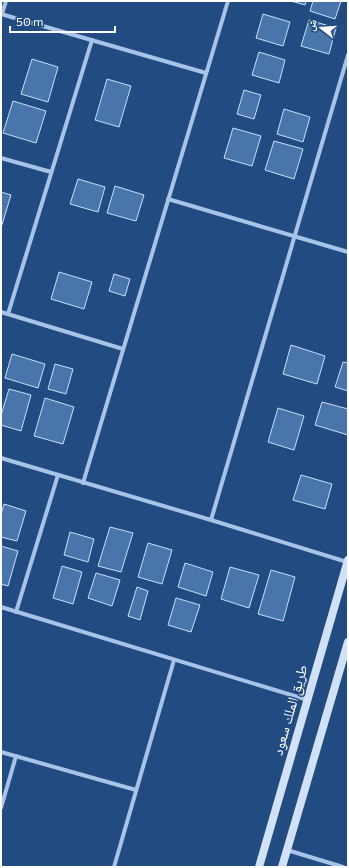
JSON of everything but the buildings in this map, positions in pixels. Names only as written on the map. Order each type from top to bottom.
[{"type":"main road","name":"طريق الملك سعود","points":[[259,867],[348,561]]},
{"type":"main road","points":[[282,867],[348,642]]},
{"type":"street","points":[[6,1],[1,14],[206,73]]},
{"type":"street","points":[[83,483],[228,1]]},
{"type":"street","points":[[8,314],[92,40]]},
{"type":"street","points":[[211,520],[348,55]]},
{"type":"street","points":[[1,158],[51,172]]},
{"type":"street","points":[[168,199],[348,252]]},
{"type":"street","points":[[1,312],[123,349]]},
{"type":"street","points":[[1,458],[348,561]]},
{"type":"street","points":[[16,612],[58,475]]},
{"type":"street","points":[[1,607],[308,700]]},
{"type":"street","points":[[114,867],[174,660]]},
{"type":"street","points":[[1,752],[136,790]]},
{"type":"street","points":[[1,808],[16,756]]},
{"type":"street","points":[[287,850],[344,867]]}]
